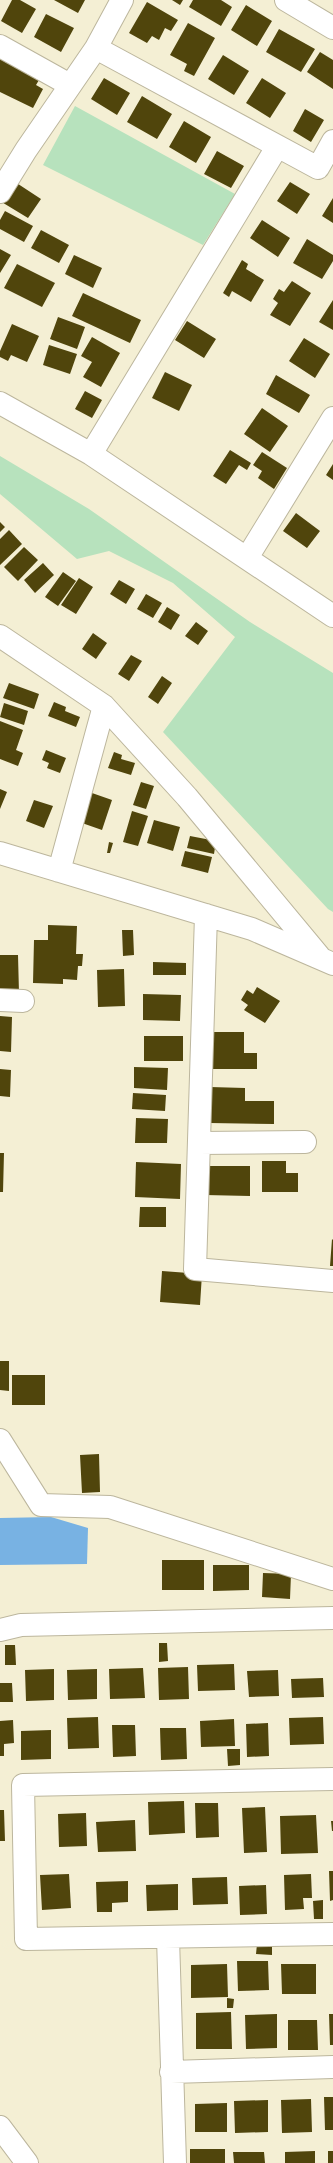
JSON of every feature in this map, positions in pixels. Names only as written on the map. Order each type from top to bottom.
[{"type":"street","points":[[0,192],[26,150],[96,48],[122,0]]},
{"type":"street","points":[[286,0],[333,28]]},
{"type":"street","points":[[0,46],[70,85]]},
{"type":"street","points":[[96,48],[318,168],[333,141]]},
{"type":"street","points":[[91,454],[277,147]]},
{"type":"street","points":[[0,403],[91,454],[333,616]]},
{"type":"street","points":[[247,558],[333,418]]},
{"type":"street","points":[[0,636],[104,706],[187,797],[326,960]]},
{"type":"street","points":[[59,871],[104,706]]},
{"type":"street","points":[[0,853],[252,929],[326,960]]},
{"type":"street","points":[[206,915],[195,1269],[333,1281]]},
{"type":"street","points":[[0,1000],[23,1001]]},
{"type":"street","points":[[199,1143],[305,1142]]},
{"type":"street","points":[[0,1440],[41,1505],[110,1507],[333,1579]]},
{"type":"street","points":[[0,1630],[21,1625],[333,1618]]},
{"type":"street","points":[[333,1779],[23,1785],[26,1939],[168,1938],[333,1934]]},
{"type":"street","points":[[168,1938],[175,2163]]},
{"type":"street","points":[[171,2072],[333,2067]]},
{"type":"street","points":[[0,2127],[27,2163]]},
{"type":"green space","points":[[75,106],[235,194],[203,245],[43,165]]},
{"type":"green space","points":[[0,456],[89,509],[250,622],[333,673],[333,912],[328,909],[163,732],[235,637],[173,583],[109,551],[77,559],[0,494]]},
{"type":"water","points":[[51,1517],[88,1528],[87,1564],[0,1565],[0,1518]]},
{"type":"building","points":[[12,0],[20,0],[36,9],[22,33],[1,21]]},
{"type":"building","points":[[54,0],[85,0],[78,13]]},
{"type":"building","points":[[172,0],[183,0],[180,5]]},
{"type":"building","points":[[193,0],[221,0],[232,7],[221,26],[189,7]]},
{"type":"building","points":[[147,2],[178,20],[171,31],[165,28],[159,40],[152,36],[147,43],[129,33]]},
{"type":"building","points":[[246,5],[272,21],[257,46],[231,30]]},
{"type":"building","points":[[46,14],[74,28],[61,52],[34,37]]},
{"type":"building","points":[[188,23],[215,38],[194,76],[184,71],[187,64],[170,55]]},
{"type":"building","points":[[279,29],[315,49],[301,72],[266,52]]},
{"type":"building","points":[[320,52],[333,60],[333,89],[307,72]]},
{"type":"building","points":[[223,55],[249,71],[234,95],[208,79]]},
{"type":"building","points":[[0,59],[39,80],[36,85],[43,89],[33,108],[0,92]]},
{"type":"building","points":[[104,78],[130,93],[117,115],[91,99]]},
{"type":"building","points":[[262,78],[286,93],[270,118],[246,103]]},
{"type":"building","points":[[142,96],[172,114],[157,139],[127,122]]},
{"type":"building","points":[[305,109],[324,120],[311,142],[293,131]]},
{"type":"building","points":[[184,121],[211,137],[196,163],[169,147]]},
{"type":"building","points":[[217,151],[244,166],[231,188],[204,174]]},
{"type":"building","points":[[9,178],[41,199],[28,218],[0,201]]},
{"type":"building","points":[[290,182],[310,194],[297,214],[277,201]]},
{"type":"building","points":[[333,198],[333,223],[322,216]]},
{"type":"building","points":[[5,211],[33,226],[24,242],[0,229],[0,220]]},
{"type":"building","points":[[262,220],[290,238],[278,257],[250,238]]},
{"type":"building","points":[[41,230],[69,245],[59,263],[31,248]]},
{"type":"building","points":[[307,239],[333,255],[333,261],[322,279],[293,263]]},
{"type":"building","points":[[0,249],[11,255],[0,273]]},
{"type":"building","points":[[74,255],[102,268],[93,288],[65,274]]},
{"type":"building","points":[[242,260],[248,264],[246,269],[264,280],[251,302],[232,291],[229,297],[223,293]]},
{"type":"building","points":[[17,264],[55,283],[42,307],[4,288]]},
{"type":"building","points":[[292,281],[311,293],[290,326],[270,315],[278,303],[273,299],[279,289],[284,292]]},
{"type":"building","points":[[83,293],[141,320],[130,343],[72,316]]},
{"type":"building","points":[[333,300],[333,330],[319,322]]},
{"type":"building","points":[[58,317],[85,327],[77,349],[50,339]]},
{"type":"building","points":[[187,321],[216,339],[204,358],[175,340]]},
{"type":"building","points":[[12,324],[39,336],[27,362],[11,355],[8,361],[0,357],[0,351]]},
{"type":"building","points":[[92,337],[120,353],[101,387],[83,377],[92,362],[81,356]]},
{"type":"building","points":[[304,338],[330,354],[315,378],[289,361]]},
{"type":"building","points":[[49,345],[77,354],[70,374],[43,365]]},
{"type":"building","points":[[165,372],[192,385],[179,411],[152,398]]},
{"type":"building","points":[[276,375],[310,395],[299,413],[266,394]]},
{"type":"building","points":[[85,391],[102,400],[92,418],[75,409]]},
{"type":"building","points":[[262,408],[288,426],[270,452],[244,434]]},
{"type":"building","points":[[230,450],[251,463],[247,470],[239,465],[226,484],[213,476]]},
{"type":"building","points":[[262,452],[287,468],[274,489],[258,478],[262,471],[253,465]]},
{"type":"building","points":[[333,464],[333,480],[326,475]]},
{"type":"building","points":[[296,513],[320,531],[307,548],[283,531]]},
{"type":"building","points":[[0,522],[5,527],[0,532]]},
{"type":"building","points":[[9,530],[22,544],[0,565],[0,539]]},
{"type":"building","points":[[24,547],[38,560],[18,581],[4,567]]},
{"type":"building","points":[[43,563],[54,575],[35,593],[24,580]]},
{"type":"building","points":[[63,572],[76,581],[58,606],[45,597]]},
{"type":"building","points":[[79,578],[93,587],[76,614],[61,605]]},
{"type":"building","points":[[119,580],[135,589],[126,604],[110,594]]},
{"type":"building","points":[[146,594],[162,603],[153,618],[137,609]]},
{"type":"building","points":[[167,607],[180,615],[171,630],[158,622]]},
{"type":"building","points":[[196,622],[208,631],[198,645],[185,636]]},
{"type":"building","points":[[93,633],[107,643],[96,659],[82,649]]},
{"type":"building","points":[[131,655],[142,661],[129,681],[118,674]]},
{"type":"building","points":[[162,676],[172,683],[158,704],[148,697]]},
{"type":"building","points":[[9,683],[39,694],[34,709],[3,698]]},
{"type":"building","points":[[54,702],[66,707],[65,711],[80,717],[76,727],[48,716]]},
{"type":"building","points":[[4,703],[28,711],[24,725],[0,717]]},
{"type":"building","points":[[0,721],[23,730],[16,750],[23,753],[18,766],[0,759]]},
{"type":"building","points":[[46,750],[66,758],[60,773],[47,768],[49,763],[42,760]]},
{"type":"building","points":[[114,752],[122,755],[121,759],[135,763],[131,775],[108,768]]},
{"type":"building","points":[[141,782],[154,786],[146,809],[133,805]]},
{"type":"building","points":[[0,789],[7,792],[0,809]]},
{"type":"building","points":[[92,793],[112,800],[102,830],[82,823]]},
{"type":"building","points":[[34,800],[53,806],[44,828],[26,821]]},
{"type":"building","points":[[132,811],[148,816],[138,846],[123,842]]},
{"type":"building","points":[[154,820],[180,827],[173,851],[147,843]]},
{"type":"building","points":[[190,836],[216,841],[214,854],[187,848]]},
{"type":"building","points":[[109,842],[113,843],[110,853],[107,853]]},
{"type":"building","points":[[185,851],[212,857],[208,873],[181,866]]},
{"type":"building","points":[[48,925],[77,926],[76,954],[83,954],[82,966],[78,966],[77,980],[63,979],[63,984],[33,983],[34,940],[48,940]]},
{"type":"building","points":[[122,930],[133,930],[134,955],[123,956]]},
{"type":"building","points":[[0,955],[18,955],[19,993],[0,994]]},
{"type":"building","points":[[153,962],[186,963],[186,975],[153,975]]},
{"type":"building","points":[[124,969],[125,1006],[98,1007],[97,970]]},
{"type":"building","points":[[257,987],[280,1001],[265,1023],[244,1010],[248,1005],[241,1000],[247,990],[253,994]]},
{"type":"building","points":[[143,994],[181,995],[180,1021],[143,1020]]},
{"type":"building","points":[[0,1016],[12,1017],[11,1052],[0,1051]]},
{"type":"building","points":[[211,1032],[244,1032],[244,1053],[257,1053],[257,1069],[211,1069]]},
{"type":"building","points":[[144,1036],[183,1036],[183,1061],[144,1061]]},
{"type":"building","points":[[134,1067],[168,1068],[167,1090],[134,1088]]},
{"type":"building","points":[[0,1069],[11,1070],[10,1097],[0,1096]]},
{"type":"building","points":[[210,1087],[245,1088],[245,1101],[274,1101],[274,1124],[210,1123]]},
{"type":"building","points":[[133,1093],[166,1095],[165,1111],[132,1109]]},
{"type":"building","points":[[136,1118],[168,1119],[167,1143],[135,1143]]},
{"type":"building","points":[[0,1153],[4,1153],[3,1192],[0,1192]]},
{"type":"building","points":[[262,1161],[286,1161],[286,1173],[298,1173],[298,1192],[262,1192]]},
{"type":"building","points":[[136,1162],[181,1164],[180,1199],[135,1197]]},
{"type":"building","points":[[205,1166],[250,1166],[250,1196],[205,1195]]},
{"type":"building","points":[[140,1207],[166,1207],[166,1227],[139,1227]]},
{"type":"building","points":[[332,1239],[333,1266],[330,1266]]},
{"type":"building","points":[[162,1271],[202,1274],[200,1305],[160,1302]]},
{"type":"building","points":[[0,1361],[9,1361],[9,1391],[0,1390]]},
{"type":"building","points":[[12,1375],[45,1375],[45,1405],[12,1405]]},
{"type":"building","points":[[99,1454],[100,1492],[82,1493],[80,1455]]},
{"type":"building","points":[[162,1560],[204,1560],[204,1590],[162,1590]]},
{"type":"building","points":[[213,1565],[249,1565],[249,1590],[213,1591]]},
{"type":"building","points":[[263,1573],[291,1574],[290,1599],[262,1597]]},
{"type":"building","points":[[159,1643],[167,1643],[168,1661],[159,1662]]},
{"type":"building","points":[[5,1645],[15,1645],[16,1665],[5,1665]]},
{"type":"building","points":[[234,1664],[235,1690],[198,1691],[197,1665]]},
{"type":"building","points":[[188,1667],[189,1699],[159,1700],[158,1668]]},
{"type":"building","points":[[143,1668],[145,1698],[110,1699],[109,1669]]},
{"type":"building","points":[[54,1669],[54,1700],[26,1701],[25,1670]]},
{"type":"building","points":[[97,1669],[97,1699],[68,1700],[67,1670]]},
{"type":"building","points":[[278,1670],[279,1696],[249,1697],[247,1671]]},
{"type":"building","points":[[323,1678],[324,1697],[292,1698],[291,1679]]},
{"type":"building","points":[[0,1683],[12,1683],[13,1702],[0,1702]]},
{"type":"building","points":[[98,1717],[99,1748],[68,1749],[67,1718]]},
{"type":"building","points":[[323,1717],[324,1744],[290,1745],[289,1718]]},
{"type":"building","points":[[234,1719],[235,1746],[201,1747],[200,1721]]},
{"type":"building","points":[[13,1720],[14,1743],[4,1744],[4,1756],[0,1756],[0,1721]]},
{"type":"building","points":[[268,1723],[269,1756],[247,1757],[246,1724]]},
{"type":"building","points":[[112,1725],[135,1725],[136,1756],[113,1757]]},
{"type":"building","points":[[160,1728],[186,1728],[187,1759],[161,1760]]},
{"type":"building","points":[[51,1730],[51,1759],[21,1760],[21,1731]]},
{"type":"building","points":[[227,1749],[240,1749],[240,1765],[228,1766]]},
{"type":"building","points":[[184,1801],[185,1833],[149,1835],[148,1802]]},
{"type":"building","points":[[195,1803],[218,1803],[219,1837],[196,1838]]},
{"type":"building","points":[[265,1807],[267,1852],[244,1853],[242,1808]]},
{"type":"building","points":[[0,1810],[4,1810],[5,1841],[0,1841]]},
{"type":"building","points":[[86,1813],[87,1846],[59,1847],[58,1814]]},
{"type":"building","points":[[316,1815],[318,1853],[281,1854],[280,1816]]},
{"type":"building","points":[[135,1820],[136,1851],[98,1852],[96,1822]]},
{"type":"building","points":[[331,1821],[333,1821],[333,1831],[332,1831]]},
{"type":"building","points":[[329,1871],[333,1871],[333,1900],[330,1901]]},
{"type":"building","points":[[69,1874],[71,1908],[42,1910],[40,1875]]},
{"type":"building","points":[[311,1874],[312,1898],[303,1898],[304,1909],[285,1910],[284,1875]]},
{"type":"building","points":[[227,1877],[228,1904],[193,1905],[192,1878]]},
{"type":"building","points":[[128,1881],[128,1902],[112,1903],[112,1912],[97,1912],[96,1882]]},
{"type":"building","points":[[178,1884],[178,1910],[147,1911],[146,1885]]},
{"type":"building","points":[[266,1885],[267,1914],[240,1915],[239,1886]]},
{"type":"building","points":[[323,1900],[323,1919],[314,1919],[313,1901]]},
{"type":"building","points":[[257,1944],[272,1945],[272,1955],[256,1954]]},
{"type":"building","points":[[237,1961],[268,1961],[269,1990],[238,1991]]},
{"type":"building","points":[[227,1964],[228,1997],[191,1998],[191,1965]]},
{"type":"building","points":[[281,1964],[316,1964],[316,1994],[282,1994]]},
{"type":"building","points":[[227,1998],[234,1999],[233,2008],[227,2008]]},
{"type":"building","points":[[231,2012],[232,2049],[196,2049],[196,2013]]},
{"type":"building","points":[[277,2014],[277,2048],[246,2049],[245,2015]]},
{"type":"building","points":[[329,2014],[333,2014],[333,2045],[330,2045]]},
{"type":"building","points":[[288,2020],[317,2020],[318,2050],[288,2050]]},
{"type":"building","points":[[324,2097],[333,2097],[333,2130],[325,2130]]},
{"type":"building","points":[[311,2099],[312,2132],[282,2133],[281,2100]]},
{"type":"building","points":[[268,2100],[268,2132],[235,2133],[234,2101]]},
{"type":"building","points":[[227,2103],[227,2132],[195,2132],[195,2104]]},
{"type":"building","points":[[190,2149],[225,2149],[225,2163],[190,2163]]},
{"type":"building","points":[[315,2151],[315,2163],[285,2163],[285,2152]]},
{"type":"building","points":[[328,2151],[333,2151],[333,2163],[328,2163]]},
{"type":"building","points":[[233,2152],[264,2152],[265,2163],[234,2163]]}]
